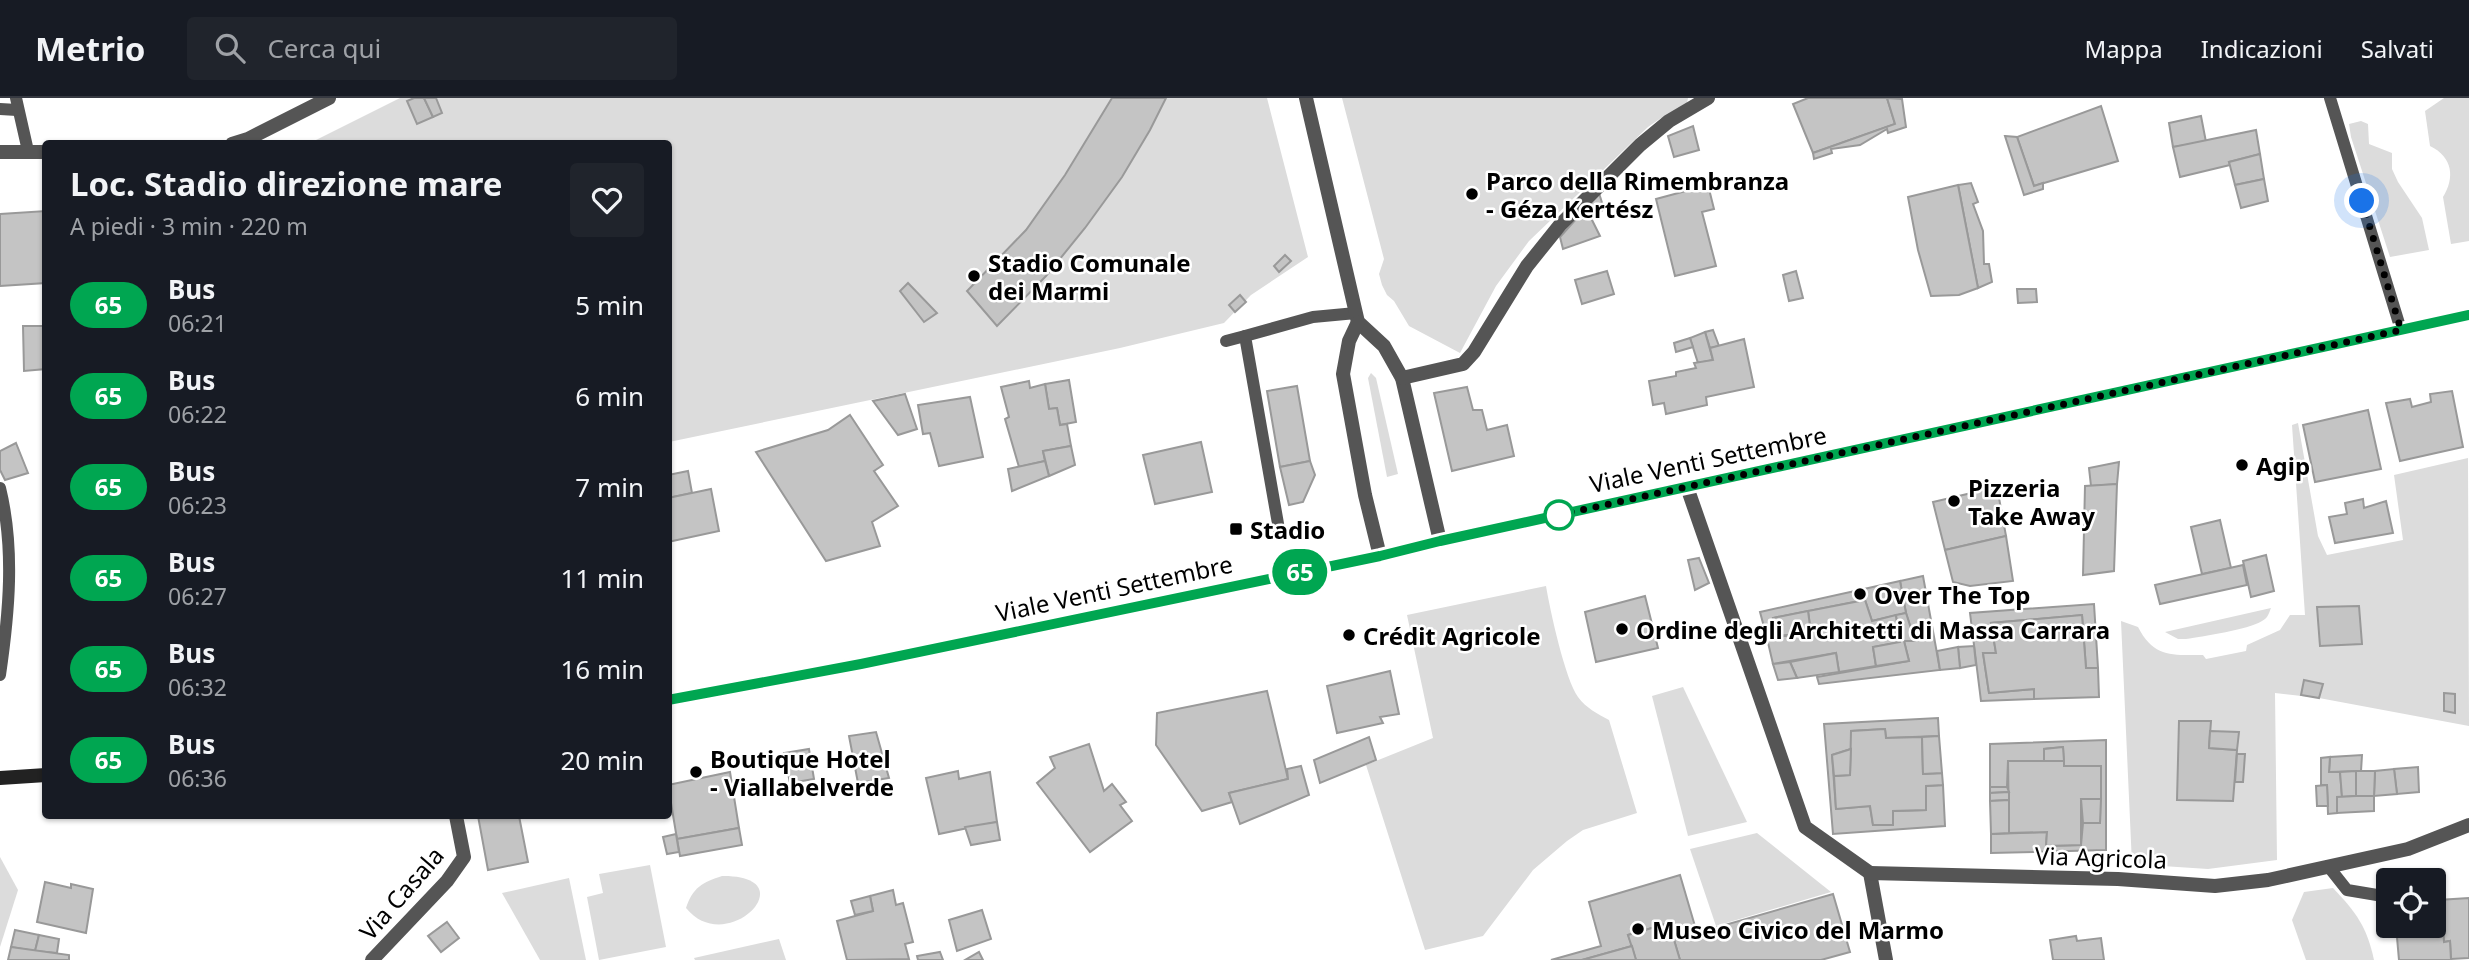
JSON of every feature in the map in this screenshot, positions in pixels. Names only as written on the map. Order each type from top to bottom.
[{"type":"main road","name":"Viale Venti Settembre","points":[[672,699],[861,664],[1380,556],[2469,315]]},
{"type":"main road","points":[[0,778],[42,775]]},
{"type":"street","points":[[250,140],[329,98]]},
{"type":"street","points":[[1306,98],[1357,317],[1384,346],[1402,378],[1440,541]]},
{"type":"street","points":[[1402,378],[1464,364],[1527,266],[1560,225],[1640,145],[1670,121],[1708,98]]},
{"type":"street","points":[[0,152],[42,152]]},
{"type":"street","points":[[1357,317],[1343,374],[1365,495],[1380,556]]},
{"type":"street","points":[[1688,487],[1805,827],[1870,873],[1886,960]]},
{"type":"street","name":"Via Casala","points":[[372,960],[447,881],[464,857],[457,819]]},
{"type":"street","name":"Via Agricola","points":[[1870,873],[2118,879],[2215,886],[2268,880],[2408,849],[2469,825]]},
{"type":"lane","points":[[2330,98],[2401,330]]},
{"type":"lane","points":[[0,109],[16,104],[27,151]]},
{"type":"lane","points":[[1226,341],[1313,317],[1357,317]]},
{"type":"lane","points":[[1245,336],[1280,535]]},
{"type":"lane","points":[[0,488],[7,516],[9,610],[0,675]]},
{"type":"lane","points":[[2328,866],[2347,890],[2376,895]]},
{"type":"shaded area","name":"Stadio Comunale dei Marmi","points":[[400,98],[1267,98],[1308,257],[1251,295],[1224,323],[1120,348],[672,441],[672,140],[316,140]]},
{"type":"shaded area","name":"Parco della Rimembranza - Géza Kertész","points":[[1342,98],[1688,98],[1686,109],[1669,121],[1661,118],[1648,127],[1529,241],[1496,286],[1460,353],[1409,326],[1382,285],[1379,274],[1384,259]]},
{"type":"shaded area","points":[[2444,98],[2469,98],[2469,241],[2451,244],[2443,197],[2449,183],[2450,169],[2443,156],[2430,146],[2425,111]]},
{"type":"shaded area","points":[[2361,121],[2368,124],[2369,144],[2392,153],[2392,169],[2422,218],[2429,250],[2390,257],[2351,137],[2349,124]]},
{"type":"shaded area","points":[[1371,373],[1376,378],[1398,474],[1387,477],[1368,378]]},
{"type":"shaded area","points":[[2298,423],[2318,536],[2327,555],[2403,540],[2394,475],[2468,458],[2469,726],[2319,698],[2275,693],[2277,860],[2208,869],[2132,864],[2121,621],[2138,627],[2151,644],[2165,653],[2203,655],[2206,659],[2246,651],[2247,645],[2280,630],[2290,615],[2305,615],[2292,425]]},
{"type":"shaded area","points":[[1546,586],[1559,644],[1573,688],[1585,704],[1609,720],[1637,813],[1583,830],[1567,841],[1533,870],[1483,936],[1425,950],[1366,765],[1433,738],[1407,615]]},
{"type":"shaded area","points":[[2271,608],[2264,620],[2236,630],[2186,639],[2178,639],[2165,632]]},
{"type":"shaded area","points":[[1683,687],[1747,822],[1688,836],[1652,696]]},
{"type":"shaded area","points":[[1757,833],[1831,892],[1716,926],[1690,849]]},
{"type":"shaded area","points":[[0,857],[18,890],[0,947]]},
{"type":"shaded area","points":[[650,865],[666,947],[599,960],[587,897],[603,893],[599,874]]},
{"type":"shaded area","points":[[722,876],[747,879],[758,888],[759,899],[752,911],[738,920],[721,924],[703,921],[686,908],[688,901],[699,887]]},
{"type":"shaded area","points":[[569,878],[586,960],[540,960],[502,893]]},
{"type":"shaded area","points":[[2333,888],[2360,921],[2374,960],[2306,960],[2292,920],[2304,892]]},
{"type":"shaded area","points":[[779,939],[786,960],[694,958]]},
{"type":"building","points":[[424,98],[433,117],[417,124],[407,101]]},
{"type":"building","points":[[424,98],[436,98],[442,113],[433,117]]},
{"type":"building","points":[[1112,98],[1166,98],[1122,177],[1085,228],[1046,276],[997,326],[967,291],[1026,230],[1065,175]]},
{"type":"building","points":[[1808,98],[1887,98],[1895,124],[1813,153],[1793,104]]},
{"type":"building","points":[[1887,98],[1902,99],[1906,127],[1888,133],[1887,129],[1860,145],[1831,149],[1832,153],[1814,159],[1813,153],[1895,124]]},
{"type":"building","points":[[2101,106],[2118,161],[2034,186],[2017,137]]},
{"type":"building","points":[[2201,116],[2206,142],[2173,147],[2169,123]]},
{"type":"building","points":[[1693,126],[1699,150],[1674,157],[1668,136]]},
{"type":"building","points":[[2256,130],[2260,154],[2229,162],[2230,165],[2180,177],[2173,147]]},
{"type":"building","points":[[2005,136],[2017,137],[2034,186],[2043,183],[2043,189],[2024,195]]},
{"type":"building","points":[[2260,154],[2264,179],[2235,185],[2229,162]]},
{"type":"building","points":[[2264,179],[2268,201],[2241,208],[2235,185]]},
{"type":"building","points":[[1971,183],[1978,202],[1973,204],[1983,231],[1984,264],[1989,264],[1992,282],[1978,288],[1958,185]]},
{"type":"building","points":[[1708,185],[1714,209],[1702,212],[1716,266],[1675,276],[1656,199]]},
{"type":"building","points":[[1958,185],[1978,288],[1959,295],[1931,296],[1918,250],[1908,197]]},
{"type":"building","points":[[1599,193],[1604,209],[1591,218],[1586,208]]},
{"type":"building","points":[[1586,208],[1600,236],[1563,249],[1560,237]]},
{"type":"building","points":[[42,211],[42,283],[0,286],[0,214]]},
{"type":"building","points":[[1285,255],[1291,261],[1279,272],[1274,266]]},
{"type":"building","points":[[1607,271],[1614,294],[1582,304],[1575,280]]},
{"type":"building","points":[[1796,271],[1803,298],[1789,301],[1783,275]]},
{"type":"building","points":[[908,283],[937,313],[924,322],[900,291]]},
{"type":"building","points":[[2017,289],[2036,289],[2037,302],[2018,303]]},
{"type":"building","points":[[1240,295],[1246,302],[1235,312],[1229,305]]},
{"type":"building","points":[[23,326],[42,326],[42,369],[24,371]]},
{"type":"building","points":[[1713,330],[1719,346],[1710,348],[1705,332]]},
{"type":"building","points":[[1705,332],[1713,360],[1698,363],[1690,338]]},
{"type":"building","points":[[1690,338],[1693,347],[1676,352],[1674,343]]},
{"type":"building","points":[[1744,339],[1754,387],[1706,397],[1707,405],[1666,414],[1664,403],[1653,405],[1649,381],[1676,376],[1676,372],[1696,368],[1694,363],[1713,360],[1710,348]]},
{"type":"building","points":[[1069,380],[1076,422],[1060,425],[1057,408],[1049,409],[1045,384]]},
{"type":"building","points":[[1029,381],[1030,388],[1045,384],[1049,409],[1057,408],[1060,425],[1067,424],[1071,446],[1043,451],[1045,461],[1019,467],[1005,419],[1009,417],[1001,387]]},
{"type":"building","points":[[1297,386],[1310,461],[1280,467],[1267,391]]},
{"type":"building","points":[[1467,387],[1473,410],[1482,410],[1487,430],[1507,425],[1514,456],[1452,471],[1434,393]]},
{"type":"building","points":[[2452,391],[2463,447],[2400,461],[2386,403],[2410,399],[2412,407],[2431,402],[2430,394]]},
{"type":"building","points":[[905,394],[917,429],[898,435],[873,401]]},
{"type":"building","points":[[970,397],[983,457],[939,466],[930,433],[923,434],[918,405]]},
{"type":"building","points":[[2368,410],[2381,469],[2315,482],[2303,425]]},
{"type":"building","points":[[850,415],[883,465],[874,471],[898,506],[872,522],[880,546],[826,561],[756,452],[828,430]]},
{"type":"building","points":[[1201,442],[1212,492],[1155,504],[1143,455]]},
{"type":"building","points":[[16,443],[28,473],[5,480],[0,470],[0,451]]},
{"type":"building","points":[[1071,446],[1075,465],[1049,476],[1043,451]]},
{"type":"building","points":[[1045,461],[1049,476],[1012,491],[1008,469]]},
{"type":"building","points":[[1310,461],[1315,475],[1303,502],[1289,505],[1280,467]]},
{"type":"building","points":[[2119,462],[2117,484],[2091,486],[2089,468]]},
{"type":"building","points":[[688,471],[692,493],[672,497],[672,474]]},
{"type":"building","points":[[2117,484],[2114,571],[2083,575],[2085,486]]},
{"type":"building","points":[[1997,487],[2006,536],[1945,550],[1933,502]]},
{"type":"building","points":[[711,489],[719,531],[672,541],[672,497]]},
{"type":"building","points":[[2363,499],[2364,508],[2386,501],[2393,533],[2335,543],[2329,517],[2347,514],[2345,503]]},
{"type":"building","points":[[2220,520],[2231,568],[2202,574],[2191,527]]},
{"type":"building","points":[[2006,536],[2013,581],[1970,586],[1953,582],[1945,550]]},
{"type":"building","points":[[2266,555],[2274,591],[2251,597],[2243,561]]},
{"type":"building","points":[[1699,558],[1709,583],[1695,590],[1688,560]]},
{"type":"building","points":[[2243,565],[2247,585],[2160,604],[2155,585]]},
{"type":"building","points":[[1923,576],[1940,670],[1819,684],[1817,677],[1909,661],[1904,641],[1915,641],[1900,581]]},
{"type":"building","points":[[1900,581],[1906,613],[1872,621],[1865,600],[1773,618],[1776,636],[1767,638],[1760,612]]},
{"type":"building","points":[[1645,596],[1658,648],[1596,662],[1585,612]]},
{"type":"building","points":[[1865,600],[1872,621],[1896,615],[1900,642],[1873,647],[1876,666],[1839,672],[1836,653],[1773,664],[1767,638],[1811,633],[1808,611]]},
{"type":"building","points":[[2094,604],[2098,668],[2086,668],[2082,615],[1991,623],[1996,653],[1983,653],[1989,693],[2034,689],[2034,699],[1981,701],[1970,613]]},
{"type":"building","points":[[2359,606],[2362,644],[2320,646],[2317,607]]},
{"type":"building","points":[[1808,611],[1811,633],[1776,636],[1773,618]]},
{"type":"building","points":[[1906,613],[1915,641],[1904,641],[1909,661],[1876,666],[1873,647],[1900,642],[1896,615]]},
{"type":"building","points":[[2082,615],[2086,668],[2098,668],[2099,697],[2034,699],[2034,689],[1989,693],[1983,653],[1996,653],[1991,623]]},
{"type":"building","points":[[1974,646],[1976,665],[1960,668],[1958,647]]},
{"type":"building","points":[[1958,647],[1960,668],[1940,670],[1937,651]]},
{"type":"building","points":[[1836,653],[1839,672],[1797,678],[1790,662]]},
{"type":"building","points":[[1790,662],[1797,678],[1778,680],[1773,664]]},
{"type":"building","points":[[1390,671],[1399,714],[1380,717],[1383,723],[1337,733],[1327,686]]},
{"type":"building","points":[[2304,680],[2323,684],[2319,698],[2301,695]]},
{"type":"building","points":[[1267,691],[1288,779],[1229,793],[1232,802],[1202,811],[1156,745],[1157,713]]},
{"type":"building","points":[[2444,693],[2455,694],[2455,713],[2444,711]]},
{"type":"building","points":[[1938,718],[1939,736],[1886,738],[1885,729],[1851,731],[1851,749],[1832,755],[1836,809],[1870,806],[1873,825],[1893,825],[1893,811],[1926,810],[1926,786],[1943,785],[1945,826],[1833,834],[1824,724]]},
{"type":"building","points":[[2179,721],[2211,721],[2209,748],[2237,750],[2233,801],[2177,800]]},
{"type":"building","points":[[1885,729],[1886,738],[1922,737],[1923,774],[1942,773],[1943,785],[1926,786],[1926,810],[1893,811],[1893,825],[1873,825],[1870,806],[1836,809],[1834,776],[1850,775],[1851,731]]},
{"type":"building","points":[[2210,731],[2239,732],[2237,750],[2209,748]]},
{"type":"building","points":[[876,732],[889,778],[858,783],[849,736]]},
{"type":"building","points":[[1939,736],[1942,773],[1923,774],[1922,737]]},
{"type":"building","points":[[1369,737],[1376,760],[1320,783],[1314,760]]},
{"type":"building","points":[[2106,740],[2106,850],[1991,853],[1991,834],[2047,832],[2046,846],[2081,845],[2083,823],[2100,823],[2101,766],[2064,766],[2063,747],[2044,749],[2044,761],[2008,761],[2007,787],[1990,787],[1990,744]]},
{"type":"building","points":[[1089,744],[1104,791],[1112,784],[1126,802],[1120,805],[1132,821],[1090,852],[1037,783],[1055,768],[1050,757]]},
{"type":"building","points":[[2063,747],[2064,761],[2044,761],[2044,749]]},
{"type":"building","points":[[809,749],[814,779],[790,783],[784,753]]},
{"type":"building","points":[[1851,749],[1850,775],[1834,776],[1832,755]]},
{"type":"building","points":[[2237,754],[2245,754],[2243,782],[2235,782]]},
{"type":"building","points":[[2362,755],[2361,771],[2329,772],[2330,757]]},
{"type":"building","points":[[2330,757],[2329,772],[2340,772],[2342,797],[2337,797],[2337,813],[2328,814],[2327,785],[2321,785],[2321,758]]},
{"type":"building","points":[[2008,761],[2064,761],[2064,766],[2101,766],[2101,799],[2081,799],[2081,845],[2046,846],[2047,832],[2009,833]]},
{"type":"building","points":[[1301,766],[1309,795],[1240,824],[1229,793],[1288,779],[1287,769]]},
{"type":"building","points":[[2418,767],[2419,792],[2397,794],[2394,769]]},
{"type":"building","points":[[2394,769],[2397,794],[2374,796],[2375,771]]},
{"type":"building","points":[[958,771],[959,779],[990,772],[997,822],[939,834],[926,778]]},
{"type":"building","points":[[2356,771],[2375,771],[2374,796],[2356,796]]},
{"type":"building","points":[[2356,771],[2356,796],[2342,797],[2340,772]]},
{"type":"building","points":[[730,772],[739,828],[677,839],[672,809],[672,784]]},
{"type":"building","points":[[2327,785],[2328,806],[2317,806],[2316,786]]},
{"type":"building","points":[[1990,787],[2007,787],[2009,792],[1990,793]]},
{"type":"building","points":[[2009,792],[2009,800],[1990,801],[1990,793]]},
{"type":"building","points":[[2374,796],[2374,811],[2337,813],[2337,797]]},
{"type":"building","points":[[2081,799],[2101,799],[2100,823],[2083,823]]},
{"type":"building","points":[[2009,800],[2009,833],[1991,834],[1990,801]]},
{"type":"building","points":[[479,819],[520,819],[528,862],[488,870]]},
{"type":"building","points":[[997,822],[1000,840],[971,845],[965,827]]},
{"type":"building","points":[[739,828],[742,845],[680,856],[677,839]]},
{"type":"building","points":[[676,834],[679,852],[667,854],[663,837]]},
{"type":"building","points":[[1680,875],[1697,933],[1833,894],[1850,952],[1821,960],[1680,960],[1669,923],[1628,935],[1632,946],[1582,960],[1551,960],[1601,946],[1589,902]]},
{"type":"building","points":[[45,882],[71,888],[71,884],[93,889],[86,933],[37,922]]},
{"type":"building","points":[[893,890],[896,905],[903,903],[913,942],[905,944],[909,959],[847,960],[837,921],[873,911],[870,896]]},
{"type":"building","points":[[870,896],[873,911],[855,915],[851,901]]},
{"type":"building","points":[[2469,898],[2469,958],[2451,959],[2450,941],[2444,942],[2446,899]]},
{"type":"building","points":[[982,910],[991,939],[957,951],[949,920]]},
{"type":"building","points":[[447,922],[459,938],[441,952],[428,936]]},
{"type":"building","points":[[1669,923],[1680,960],[1636,960],[1628,935]]},
{"type":"building","points":[[15,930],[39,935],[35,951],[11,947]]},
{"type":"building","points":[[39,935],[59,939],[57,953],[35,951]]},
{"type":"building","points":[[2076,936],[2077,941],[2101,938],[2104,960],[2053,960],[2050,940]]},
{"type":"building","points":[[2397,938],[2444,938],[2444,942],[2450,941],[2451,960],[2399,960]]},
{"type":"building","points":[[1632,946],[1636,960],[1582,960]]},
{"type":"building","points":[[11,947],[69,955],[69,960],[8,960]]},
{"type":"building","points":[[940,952],[943,960],[918,960],[917,956]]},
{"type":"building","points":[[979,952],[983,960],[965,960]]},
{"type":"bus line","name":"65","points":[[672,699],[861,664],[1380,556],[2469,315]]},
{"type":"place","name":"Parco della Rimembranza - Géza Kertész","points":[[1472,194]]},
{"type":"place","name":"Stadio Comunale dei Marmi","points":[[974,276]]},
{"type":"place","name":"Agip","points":[[2242,465]]},
{"type":"place","name":"Pizzeria Take Away","points":[[1954,501]]},
{"type":"place","name":"Stadio","points":[[1236,529]]},
{"type":"place","name":"Over The Top","points":[[1860,594]]},
{"type":"place","name":"Ordine degli Architetti di Massa Carrara","points":[[1622,629]]},
{"type":"place","name":"Crédit Agricole","points":[[1349,635]]},
{"type":"place","name":"Boutique Hotel - Viallabelverde","points":[[696,772]]},
{"type":"place","name":"Museo Civico del Marmo","points":[[1638,929]]},
{"type":"route","points":[[1559,515],[2401,330],[2362,201]]}]
